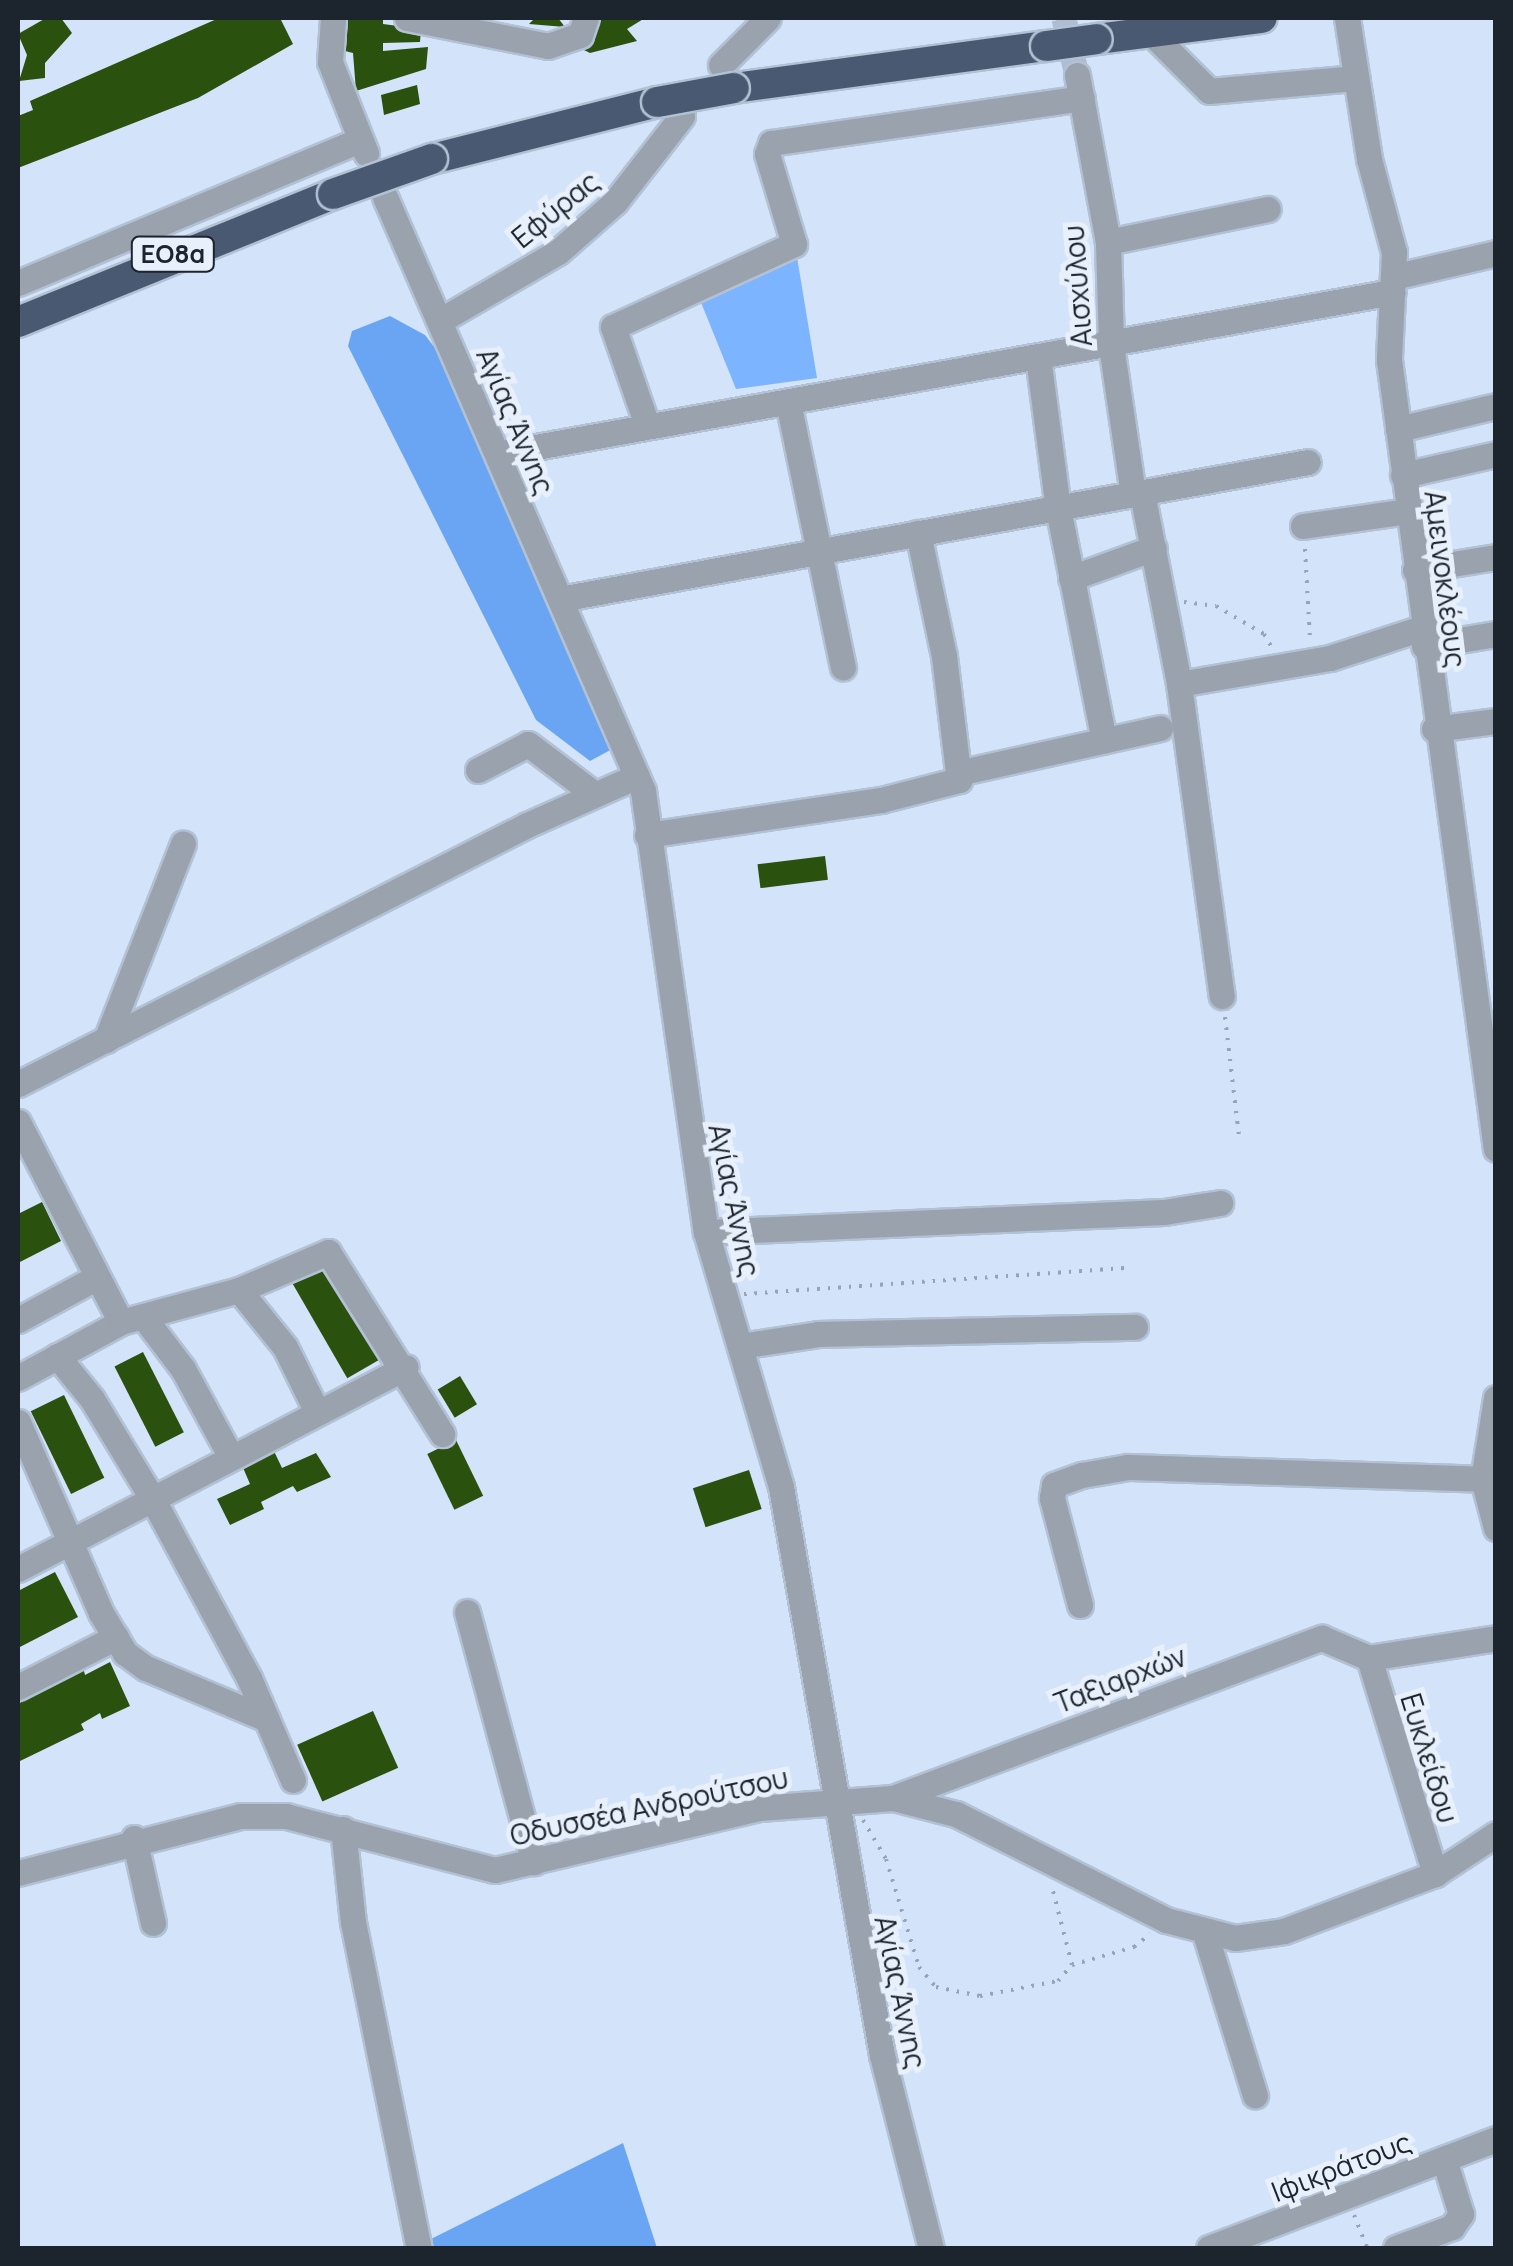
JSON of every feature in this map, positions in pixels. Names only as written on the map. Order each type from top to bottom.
[{"type":"highway","name":"ΕΟ8α","points":[[18,322],[332,194],[432,160],[670,109],[728,76],[1046,46],[1262,18]]},
{"type":"street","points":[[18,283],[363,146],[333,75],[330,30],[308,18]]},
{"type":"street","points":[[408,18],[548,46],[580,35],[586,18]]},
{"type":"street","points":[[728,76],[768,18]]},
{"type":"street","name":"Αμεινοκλέους","points":[[1347,18],[1356,78],[1390,228],[1390,360],[1407,511],[1434,729],[1496,1149]]},
{"type":"street","points":[[1150,32],[1209,91],[1356,78]]},
{"type":"street","name":"Αισχύλου","points":[[647,425],[613,327],[794,244],[767,154],[771,144],[1080,86],[1108,242],[1110,345],[1179,684],[1222,996]]},
{"type":"street","name":"Εφύρας","points":[[441,320],[558,252],[615,202],[670,109]]},
{"type":"street","name":"Αγίας Άννης","points":[[386,197],[637,776],[706,1232],[780,1487],[844,1798],[882,2054],[932,2248]]},
{"type":"street","points":[[1108,242],[1268,209]]},
{"type":"street","points":[[497,454],[1110,345],[1392,284],[1496,254]]},
{"type":"street","points":[[1038,357],[1070,578],[1104,740]]},
{"type":"street","points":[[788,402],[843,667]]},
{"type":"street","points":[[1398,428],[1496,406]]},
{"type":"street","points":[[1403,475],[1496,454]]},
{"type":"street","points":[[560,599],[1308,462]]},
{"type":"street","points":[[1302,526],[1407,511]]},
{"type":"street","points":[[918,533],[962,772]]},
{"type":"street","points":[[1070,578],[1154,548]]},
{"type":"street","points":[[1415,570],[1496,557]]},
{"type":"street","points":[[1179,684],[1423,637],[1496,634]]},
{"type":"street","points":[[1434,729],[1496,721]]},
{"type":"street","points":[[647,835],[896,797],[941,787],[962,772],[1160,728]]},
{"type":"street","points":[[478,770],[528,744],[594,793]]},
{"type":"street","points":[[18,1084],[594,793],[637,776]]},
{"type":"street","points":[[106,1040],[183,844]]},
{"type":"street","points":[[18,1122],[97,1277],[133,1320],[183,1368],[231,1457]]},
{"type":"street","points":[[706,1232],[1164,1212],[1220,1203]]},
{"type":"street","points":[[18,1378],[133,1320],[238,1290],[328,1252],[406,1367],[442,1434]]},
{"type":"street","points":[[18,1320],[97,1277]]},
{"type":"street","points":[[238,1290],[284,1347],[317,1412]]},
{"type":"street","points":[[740,1346],[818,1334],[1135,1328]]},
{"type":"street","points":[[57,1356],[92,1400],[152,1498],[266,1719],[293,1780]]},
{"type":"street","points":[[18,1569],[406,1367]]},
{"type":"street","points":[[1496,1398],[1487,1473],[1496,1528]]},
{"type":"street","points":[[18,1422],[116,1637],[146,1668],[266,1719]]},
{"type":"street","points":[[1080,1606],[1052,1498],[1054,1485],[1082,1475],[1128,1467],[1487,1473]]},
{"type":"street","points":[[466,1612],[534,1862]]},
{"type":"street","points":[[18,1687],[116,1637]]},
{"type":"street","name":"Ταξιαρχών","points":[[892,1798],[1322,1638],[1369,1658]]},
{"type":"street","points":[[1369,1658],[1496,1638]]},
{"type":"street","name":"Ευκλείδου","points":[[1369,1658],[1435,1874]]},
{"type":"street","name":"Οδυσσέα Ανδρούτσου","points":[[18,1873],[134,1838],[240,1816],[286,1816],[495,1870],[759,1808],[844,1798],[892,1798],[956,1814],[1166,1920],[1235,1938],[1284,1931],[1435,1874],[1496,1834]]},
{"type":"street","points":[[343,1829],[350,1907],[419,2248]]},
{"type":"street","points":[[134,1838],[152,1923]]},
{"type":"street","points":[[1205,1933],[1254,2096]]},
{"type":"street","name":"Ιφικράτους","points":[[1211,2248],[1496,2140]]},
{"type":"street","points":[[1396,2248],[1452,2227],[1461,2214],[1444,2159]]},
{"type":"path","points":[[1166,610],[1182,602],[1216,606],[1264,634],[1289,665],[1310,620],[1302,526]]},
{"type":"path","points":[[1222,996],[1239,1136]]},
{"type":"path","points":[[724,1295],[1128,1268]]},
{"type":"path","points":[[844,1798],[886,1859],[919,1967],[936,1987],[980,1996],[1058,1981],[1072,1965],[1134,1947],[1166,1920]]},
{"type":"path","points":[[1044,1858],[1072,1965]]},
{"type":"path","points":[[1347,2196],[1367,2248]]},
{"type":"shaded area","points":[[796,251],[817,378],[736,389],[698,295]]},
{"type":"shaded area","points":[[390,316],[425,335],[445,361],[616,747],[590,761],[536,720],[348,346],[352,331]]},
{"type":"shaded area","points":[[623,2143],[657,2248],[413,2248]]},
{"type":"building","points":[[46,18],[61,18],[72,33],[45,63],[45,78],[19,81],[27,55],[18,34]]},
{"type":"building","points":[[219,18],[280,18],[293,44],[198,98],[18,168],[18,116],[33,110],[30,101]]},
{"type":"building","points":[[346,18],[383,18],[383,24],[421,29],[420,42],[383,43],[383,51],[428,47],[426,69],[356,91],[353,53],[341,50],[339,23]]},
{"type":"building","points":[[535,18],[558,18],[565,27],[529,24]]},
{"type":"building","points":[[600,18],[645,18],[627,29],[637,41],[590,53],[578,47]]},
{"type":"building","points":[[417,85],[420,104],[384,115],[381,95]]},
{"type":"building","points":[[825,856],[828,880],[760,888],[758,864]]},
{"type":"building","points":[[42,1202],[61,1241],[18,1263],[18,1214]]},
{"type":"building","points":[[328,1259],[384,1357],[347,1378],[291,1280]]},
{"type":"building","points":[[143,1352],[184,1432],[155,1447],[114,1367]]},
{"type":"building","points":[[460,1376],[477,1404],[455,1418],[438,1389]]},
{"type":"building","points":[[64,1395],[104,1478],[71,1494],[31,1411]]},
{"type":"building","points":[[456,1440],[483,1496],[454,1510],[427,1454]]},
{"type":"building","points":[[273,1449],[282,1468],[316,1453],[331,1477],[297,1492],[293,1486],[261,1502],[264,1509],[230,1525],[217,1499],[250,1484],[241,1463]]},
{"type":"building","points":[[749,1470],[762,1509],[706,1527],[693,1488]]},
{"type":"building","points":[[55,1572],[78,1617],[18,1648],[18,1591]]},
{"type":"building","points":[[110,1662],[130,1706],[102,1719],[100,1713],[81,1724],[84,1730],[18,1762],[18,1704],[83,1667],[85,1675]]},
{"type":"building","points":[[373,1711],[398,1768],[322,1801],[297,1745]]},
{"type":"tunnel","points":[[1064,18],[1077,75]]}]
